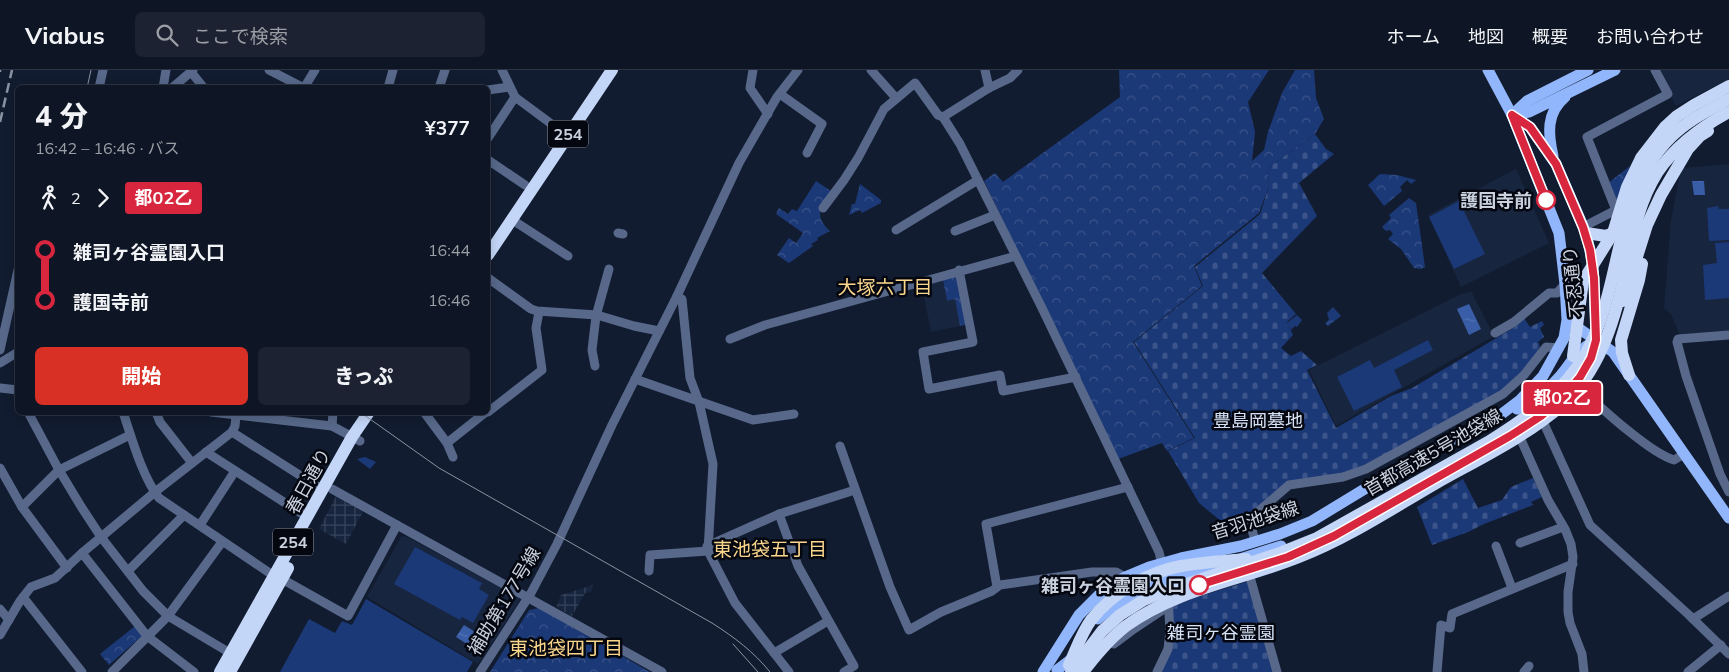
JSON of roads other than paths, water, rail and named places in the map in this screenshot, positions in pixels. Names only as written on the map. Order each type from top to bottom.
[{"type":"highway","name":"254","points":[[490,236],[603,70]]},
{"type":"highway","name":"254","points":[[490,252],[612,70]]},
{"type":"highway","points":[[1573,356],[1583,281],[1613,233],[1627,187],[1641,158],[1649,146],[1677,116],[1729,86]]},
{"type":"highway","name":"首都高速5号池袋線","points":[[1071,672],[1102,632],[1120,615],[1138,604],[1169,590],[1277,554],[1336,529],[1488,442],[1531,413],[1560,389],[1585,354],[1600,322],[1612,284],[1627,215],[1633,196],[1646,170],[1662,147],[1680,129],[1729,99]]},
{"type":"highway","name":"首都高速5号池袋線","points":[[1083,672],[1109,641],[1127,626],[1149,612],[1185,595],[1260,572],[1320,548],[1492,451],[1541,422],[1564,404],[1589,373],[1604,343],[1618,302],[1637,218],[1653,180],[1663,165],[1686,140],[1729,112]]},
{"type":"highway","points":[[1629,375],[1622,353],[1621,340],[1625,297],[1647,225],[1677,166],[1688,149],[1700,136],[1729,118]]},
{"type":"highway","points":[[1584,230],[1606,236],[1613,233]]},
{"type":"highway","points":[[1596,340],[1612,328],[1624,314]]},
{"type":"highway","name":"春日通り","points":[[220,672],[278,578],[368,415]]},
{"type":"highway","name":"春日通り","points":[[356,439],[376,415]]},
{"type":"highway","name":"春日通り","points":[[230,672],[307,517],[327,489]]},
{"type":"highway","points":[[1060,671],[1091,621],[1107,603],[1127,588],[1180,566],[1277,554]]},
{"type":"main road","name":"不忍通り","points":[[1488,70],[1512,115],[1530,127],[1556,164],[1584,230],[1593,264],[1596,340]]},
{"type":"main road","points":[[1512,115],[1526,101],[1588,70]]},
{"type":"main road","points":[[1512,115],[1529,112],[1615,70]]},
{"type":"main road","points":[[1556,164],[1549,133],[1552,112],[1557,104],[1581,87]]},
{"type":"main road","name":"音羽池袋線","points":[[1499,416],[1532,389],[1543,376],[1564,338],[1567,320],[1559,232],[1512,115]]},
{"type":"main road","name":"不忍通り","points":[[1567,320],[1613,352],[1684,454],[1728,513]]},
{"type":"main road","name":"音羽池袋線","points":[[1043,672],[1080,614],[1102,592],[1125,577],[1162,563],[1256,542],[1312,521],[1409,462],[1536,398],[1554,382],[1573,356],[1584,346],[1596,340]]},
{"type":"main road","name":"音羽池袋線","points":[[1060,671],[1126,618],[1150,603],[1169,601],[1248,570],[1288,557],[1334,536],[1513,434],[1541,416],[1562,398],[1591,358],[1596,340]]},
{"type":"main road","name":"音羽池袋線","points":[[1060,671],[1078,640],[1108,610],[1130,596],[1165,580],[1284,545],[1310,534],[1450,459],[1513,434]]},
{"type":"street","points":[[100,85],[103,70]]},
{"type":"street","points":[[164,85],[166,70]]},
{"type":"street","points":[[269,70],[298,85]]},
{"type":"street","points":[[306,85],[315,70]]},
{"type":"street","points":[[389,85],[393,70]]},
{"type":"street","points":[[440,85],[445,70]]},
{"type":"street","points":[[753,70],[750,88],[768,114]]},
{"type":"street","name":"補助第177号線","points":[[480,672],[529,597],[555,547],[677,296],[739,163],[780,94],[798,70]]},
{"type":"street","points":[[871,70],[896,98]]},
{"type":"street","points":[[985,70],[989,88]]},
{"type":"street","points":[[943,117],[989,88],[1010,78],[1018,70]]},
{"type":"street","points":[[1584,230],[1616,210],[1587,137],[1668,94],[1655,70]]},
{"type":"street","points":[[176,85],[192,71],[202,85]]},
{"type":"street","points":[[505,71],[509,87],[515,97],[561,131]]},
{"type":"street","points":[[823,208],[858,158],[884,109],[915,83],[938,114],[943,117],[960,144],[1076,376],[1159,552],[1169,601],[1168,649],[1157,672]]},
{"type":"street","points":[[490,90],[509,87]]},
{"type":"street","points":[[780,94],[822,124],[807,153]]},
{"type":"street","points":[[490,135],[515,97]]},
{"type":"street","points":[[490,161],[525,185]]},
{"type":"street","points":[[896,230],[978,180]]},
{"type":"street","points":[[954,231],[995,215]]},
{"type":"street","points":[[511,219],[568,256]]},
{"type":"street","points":[[730,339],[765,325],[959,270],[1016,256]]},
{"type":"street","points":[[595,366],[592,350],[597,315],[609,269]]},
{"type":"street","points":[[959,270],[972,342],[923,352],[930,389],[1000,375],[1003,391],[1076,376]]},
{"type":"street","points":[[490,279],[531,309],[539,312],[597,315],[659,331]]},
{"type":"street","points":[[0,350],[15,283]]},
{"type":"street","points":[[1495,333],[1514,322],[1550,294],[1556,293],[1565,284]]},
{"type":"street","points":[[677,296],[682,299],[690,378],[699,402],[714,464],[707,548],[735,603],[789,672]]},
{"type":"street","points":[[490,410],[542,370],[536,328],[539,312]]},
{"type":"street","points":[[1729,335],[1678,339],[1686,376],[1720,474],[1729,492]]},
{"type":"street","points":[[1256,542],[1250,522],[1253,516],[1289,485],[1343,477],[1366,469],[1503,394],[1524,375],[1546,347],[1559,348]]},
{"type":"street","points":[[0,363],[15,354]]},
{"type":"street","points":[[635,379],[753,420],[794,414]]},
{"type":"street","points":[[1574,384],[1658,453],[1674,460],[1684,454]]},
{"type":"street","points":[[0,388],[15,391]]},
{"type":"street","points":[[30,415],[59,470],[102,537],[143,591],[168,616],[230,653]]},
{"type":"street","points":[[124,415],[130,435],[155,492],[160,498],[222,542],[278,578],[348,616],[397,525]]},
{"type":"street","points":[[157,415],[160,422],[192,463]]},
{"type":"street","points":[[229,415],[263,415],[332,426],[356,439]]},
{"type":"street","points":[[332,426],[333,415]]},
{"type":"street","points":[[426,415],[446,443],[453,457]]},
{"type":"street","points":[[446,443],[483,415]]},
{"type":"street","points":[[0,635],[23,597],[31,588],[55,578],[155,492],[232,432],[236,416]]},
{"type":"street","points":[[1499,416],[1504,431],[1513,434],[1571,544],[1573,564],[1568,592],[1568,612],[1570,623],[1582,654],[1584,672]]},
{"type":"street","points":[[1541,416],[1590,525],[1694,619],[1729,654]]},
{"type":"street","points":[[232,432],[327,489],[529,597],[662,672]]},
{"type":"street","points":[[22,507],[59,470],[130,435]]},
{"type":"street","points":[[840,446],[890,587],[909,630],[941,612],[992,591],[1000,585],[1092,572],[1116,572],[1125,577]]},
{"type":"street","points":[[206,452],[307,517]]},
{"type":"street","points":[[0,468],[22,507],[67,568]]},
{"type":"street","points":[[200,525],[235,471]]},
{"type":"street","points":[[997,587],[986,524],[1128,487]]},
{"type":"street","points":[[649,571],[650,555],[707,548],[779,514],[855,490]]},
{"type":"street","points":[[779,514],[798,566],[854,666],[844,672]]},
{"type":"street","points":[[128,571],[184,515]]},
{"type":"street","points":[[1520,543],[1563,527]]},
{"type":"street","points":[[112,672],[168,616],[222,542]]},
{"type":"street","points":[[1241,546],[1278,672]]},
{"type":"street","points":[[1496,546],[1512,588]]},
{"type":"street","points":[[82,553],[147,636],[194,672]]},
{"type":"street","points":[[1437,672],[1441,626],[1450,628],[1452,614],[1573,564]]},
{"type":"street","points":[[1694,619],[1729,596]]},
{"type":"street","points":[[23,597],[82,672]]},
{"type":"street","points":[[1088,672],[1116,642],[1169,601]]},
{"type":"street","points":[[0,609],[9,620]]},
{"type":"street","points":[[774,653],[828,621]]},
{"type":"street","points":[[1688,672],[1721,645]]},
{"type":"water","points":[[1692,181],[1704,181],[1705,195],[1694,195]]},
{"type":"water","points":[[1469,304],[1481,329],[1469,335],[1457,309]]},
{"type":"water","points":[[464,625],[488,640],[481,653],[456,637]]},
{"type":"tram line","points":[[88,85],[91,70]]},
{"type":"tram line","points":[[364,415],[439,468],[712,623],[743,645],[770,672]]},
{"type":"tram line","points":[[733,644],[758,672]]},
{"type":"railway","points":[[0,122],[12,70]]},
{"type":"place","name":"護国寺前","points":[[1546,200]]},
{"type":"place","name":"雑司ヶ谷霊園入口","points":[[1199,585]]},
{"type":"district","name":"大塚六丁目","points":[[885,287]]},
{"type":"district","name":"東池袋五丁目","points":[[770,549]]},
{"type":"district","name":"東池袋四丁目","points":[[566,648]]},
{"type":"park label","name":"豊島岡墓地","points":[[1258,420]]},
{"type":"park label","name":"雑司ヶ谷霊園","points":[[1221,632]]}]
